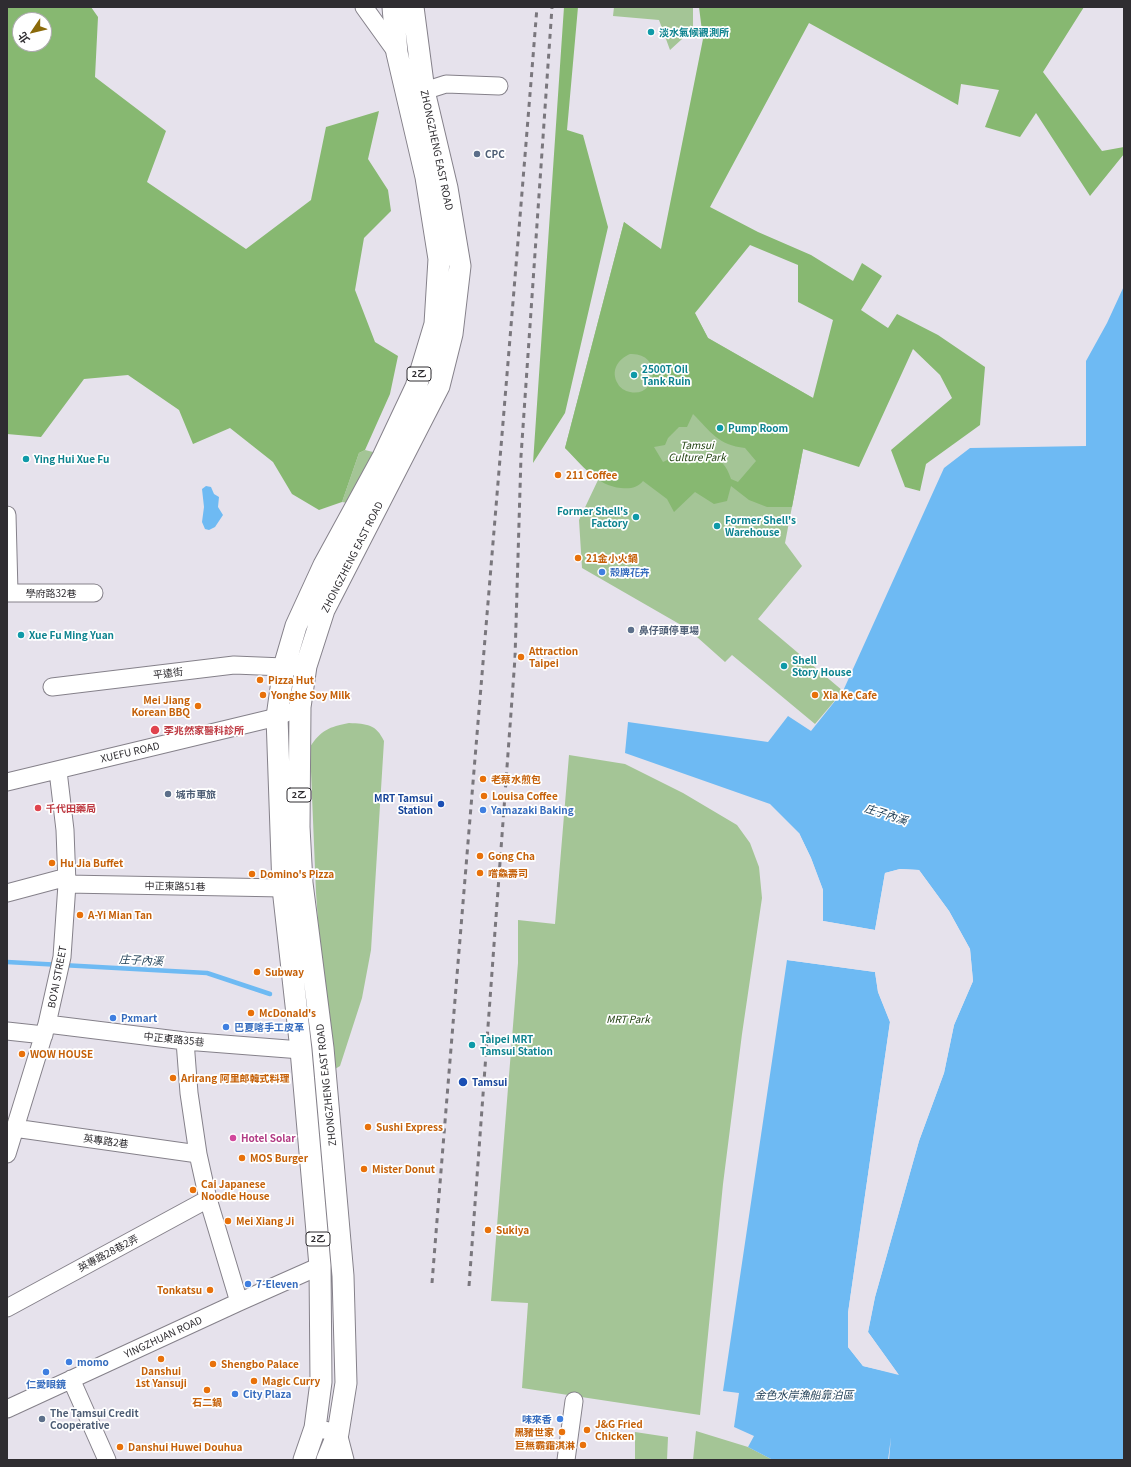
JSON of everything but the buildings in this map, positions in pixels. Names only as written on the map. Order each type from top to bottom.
[{"type":"main road","name":"ZHONGZHENG EAST ROAD","points":[[315,1428],[321,1382],[320,1266],[301,1050],[283,888],[276,717],[284,667],[296,626],[324,565],[383,458],[416,387],[435,324],[439,259],[426,177],[397,53],[393,7]]},
{"type":"main road","name":"ZHONGZHENG EAST ROAD","points":[[338,1433],[346,1383],[343,1276],[323,1048],[302,883],[299,827],[300,707],[306,666],[324,610],[438,386],[452,334],[460,266],[447,188],[424,91],[413,7]]},
{"type":"main road","name":"2乙","points":[[304,1460],[315,1428]]},
{"type":"main road","name":"2乙","points":[[327,1460],[338,1433]]},
{"type":"street","points":[[364,7],[397,53]]},
{"type":"street","points":[[424,91],[446,84],[499,86]]},
{"type":"street","points":[[7,515],[8,592]]},
{"type":"street","name":"學府路32巷","points":[[8,592],[94,593]]},
{"type":"street","name":"平遠街","points":[[52,687],[234,665],[284,667],[306,666]]},
{"type":"street","name":"XUEFU ROAD","points":[[7,782],[58,771],[276,717],[300,707]]},
{"type":"street","name":"BO'AI STREET","points":[[7,1154],[46,1030],[62,957],[67,881],[65,830],[58,771]]},
{"type":"street","name":"中正東路51巷","points":[[7,893],[67,881],[283,888]]},
{"type":"street","name":"中正東路35巷","points":[[7,1031],[46,1030],[301,1050]]},
{"type":"street","points":[[185,1041],[189,1093],[198,1154],[208,1199],[239,1302]]},
{"type":"street","name":"英專路2巷","points":[[14,1128],[198,1154]]},
{"type":"street","name":"英專路28巷2弄","points":[[7,1308],[208,1199]]},
{"type":"street","name":"YINGZHUAN ROAD","points":[[7,1410],[71,1379],[320,1266]]},
{"type":"street","points":[[71,1379],[107,1460]]},
{"type":"street","points":[[566,1460],[574,1401]]},
{"type":"street","points":[[315,1428],[338,1433],[345,1460]]},
{"type":"green space","points":[[7,7],[91,7],[98,17],[95,77],[166,131],[147,182],[246,249],[311,200],[326,127],[379,111],[368,159],[388,190],[391,211],[364,238],[355,290],[375,342],[398,356],[390,394],[365,450],[359,453],[342,502],[319,510],[292,494],[273,462],[230,428],[193,444],[179,410],[128,375],[84,379],[41,437],[7,434]]},
{"type":"green space","points":[[564,7],[578,7],[567,130],[583,135],[608,227],[565,413],[533,463]]},
{"type":"green space","points":[[614,7],[693,7],[693,29],[670,50],[659,20],[613,16]]},
{"type":"green space","points":[[699,7],[1084,7],[1043,72],[1102,151],[1124,147],[1124,154],[1090,196],[1036,113],[1020,137],[985,127],[999,90],[961,84],[958,105],[809,23],[710,207],[758,232],[811,255],[853,281],[862,263],[882,276],[861,310],[888,328],[897,314],[938,335],[985,367],[980,425],[926,464],[920,491],[905,487],[891,450],[952,398],[940,375],[913,349],[859,467],[803,449],[792,507],[767,507],[749,500],[731,486],[727,501],[714,504],[695,492],[674,512],[667,499],[643,481],[633,488],[621,488],[604,483],[583,467],[565,448],[624,222],[661,249],[703,39]],"holes":[[[750,245],[798,265],[798,302],[833,320],[813,398],[708,338],[695,313]],[[630,354],[641,355],[648,360],[652,367],[653,374],[651,382],[646,388],[639,392],[630,392],[621,388],[616,379],[616,366]],[[693,414],[721,441],[745,448],[756,461],[738,482],[731,479],[723,463],[709,452],[688,465],[680,454],[663,462],[654,447],[665,445],[668,438],[679,427],[687,427]]]},
{"type":"green space","name":"Tamsui Culture Park","points":[[624,222],[661,250],[708,338],[813,398],[785,543],[802,566],[758,619],[843,691],[815,724],[732,655],[725,662],[688,629],[582,568],[579,520],[598,480],[565,448]]},
{"type":"green space","points":[[365,450],[381,454],[353,504],[342,502],[359,453]]},
{"type":"green space","points":[[349,723],[366,725],[374,728],[378,731],[384,741],[371,950],[362,998],[340,1066],[335,1069],[328,1057],[316,893],[310,747],[326,730]]},
{"type":"green space","name":"MRT Park","points":[[569,755],[625,764],[683,793],[737,825],[750,843],[759,867],[762,898],[742,1034],[723,1184],[700,1415],[522,1388],[528,1303],[491,1301],[518,963],[518,920],[555,924]]},
{"type":"green space","points":[[696,1431],[748,1447],[773,1460],[693,1460]]},
{"type":"green space","points":[[635,1432],[668,1437],[667,1460],[635,1460]]},
{"type":"water","name":"金色水岸漁船靠泊區","points":[[1124,286],[1124,1460],[889,1460],[891,1437],[888,1460],[773,1460],[748,1447],[754,1436],[734,1427],[739,1393],[723,1391],[787,960],[875,972],[878,992],[890,1022],[848,1313],[848,1347],[863,1366],[898,1374],[868,1332],[875,1297],[919,1141],[944,1073],[954,1025],[973,981],[970,949],[949,911],[919,870],[900,869],[885,873],[875,930],[823,921],[823,890],[811,858],[799,833],[770,804],[625,753],[628,722],[768,742],[788,716],[811,731],[843,691],[944,468],[970,448],[1086,446],[1086,361],[1107,323]]},
{"type":"water","points":[[206,486],[211,487],[214,494],[219,497],[218,507],[223,515],[215,527],[209,530],[205,529],[202,522],[204,507],[202,489]]},
{"type":"pier","points":[[799,833],[811,858],[823,890],[823,921],[875,930],[885,873],[900,869],[919,870],[949,911],[970,949],[973,981],[954,1025],[944,1073],[919,1141],[875,1297],[868,1332],[899,1375],[863,1366],[848,1347],[848,1313],[890,1022],[878,992],[875,972],[787,960],[787,958],[876,971],[880,992],[892,1022],[850,1313],[850,1346],[865,1364],[894,1371],[866,1332],[873,1296],[917,1140],[942,1072],[952,1024],[971,981],[968,950],[948,912],[918,872],[900,871],[887,875],[876,932],[822,923],[821,890],[810,858],[799,837]]},
{"type":"waterway","name":"庄子內溪","points":[[7,962],[207,973],[270,994]]},
{"type":"railway","points":[[432,1283],[537,7]]},
{"type":"railway","points":[[469,1286],[515,658],[521,456],[552,7]]},
{"type":"place","name":"淡水氣候觀測所","points":[[651,32]]},
{"type":"place","name":"CPC","points":[[477,154]]},
{"type":"place","name":"2500T Oil Tank Ruin","points":[[634,375]]},
{"type":"place","name":"Pump Room","points":[[720,428]]},
{"type":"place","name":"Ying Hui Xue Fu","points":[[26,459]]},
{"type":"place","name":"211 Coffee","points":[[558,475]]},
{"type":"place","name":"Former Shell's Factory","points":[[636,517]]},
{"type":"place","name":"Former Shell's Warehouse","points":[[717,526]]},
{"type":"place","name":"21金小火鍋","points":[[578,558]]},
{"type":"place","name":"殼牌花卉","points":[[602,572]]},
{"type":"place","name":"鼻仔頭停車場","points":[[631,630]]},
{"type":"place","name":"Xue Fu Ming Yuan","points":[[21,635]]},
{"type":"place","name":"Attraction Taipei","points":[[521,657]]},
{"type":"place","name":"Shell Story House","points":[[784,666]]},
{"type":"place","name":"Pizza Hut","points":[[260,680]]},
{"type":"place","name":"Yonghe Soy Milk","points":[[263,695]]},
{"type":"place","name":"Xia Ke Cafe","points":[[815,695]]},
{"type":"place","name":"Mei Jiang Korean BBQ","points":[[198,706]]},
{"type":"place","name":"李兆然家醫科診所","points":[[155,730]]},
{"type":"place","name":"老蔡水煎包","points":[[483,779]]},
{"type":"place","name":"城市車旅","points":[[168,794]]},
{"type":"place","name":"Louisa Coffee","points":[[484,796]]},
{"type":"place","name":"MRT Tamsui Station","points":[[441,804]]},
{"type":"place","name":"千代田藥局","points":[[38,808]]},
{"type":"place","name":"Yamazaki Baking","points":[[483,810]]},
{"type":"place","name":"Gong Cha","points":[[480,856]]},
{"type":"place","name":"Hu Jia Buffet","points":[[52,863]]},
{"type":"place","name":"嚐鱻壽司","points":[[480,873]]},
{"type":"place","name":"Domino's Pizza","points":[[252,874]]},
{"type":"place","name":"A-Yi Mian Tan","points":[[80,915]]},
{"type":"place","name":"Subway","points":[[257,972]]},
{"type":"place","name":"McDonald's","points":[[251,1013]]},
{"type":"place","name":"Pxmart","points":[[113,1018]]},
{"type":"place","name":"巴夏喀手工皮革","points":[[226,1027]]},
{"type":"place","name":"Taipei MRT Tamsui Station","points":[[472,1045]]},
{"type":"place","name":"WOW HOUSE","points":[[22,1054]]},
{"type":"place","name":"Arirang 阿里郎韓式料理","points":[[173,1078]]},
{"type":"place","name":"Tamsui","points":[[463,1082]]},
{"type":"place","name":"Sushi Express","points":[[368,1127]]},
{"type":"place","name":"Hotel Solar","points":[[233,1138]]},
{"type":"place","name":"MOS Burger","points":[[242,1158]]},
{"type":"place","name":"Mister Donut","points":[[364,1169]]},
{"type":"place","name":"Cai Japanese Noodle House","points":[[193,1190]]},
{"type":"place","name":"Mei Xiang Ji","points":[[228,1221]]},
{"type":"place","name":"Sukiya","points":[[488,1230]]},
{"type":"place","name":"7-Eleven","points":[[248,1284]]},
{"type":"place","name":"Tonkatsu","points":[[210,1290]]},
{"type":"place","name":"Danshui 1st Yansuji","points":[[161,1359]]},
{"type":"place","name":"momo","points":[[69,1362]]},
{"type":"place","name":"Shengbo Palace","points":[[213,1364]]},
{"type":"place","name":"仁愛眼鏡","points":[[46,1372]]},
{"type":"place","name":"Magic Curry","points":[[254,1381]]},
{"type":"place","name":"石二鍋","points":[[207,1390]]},
{"type":"place","name":"City Plaza","points":[[235,1394]]},
{"type":"place","name":"The Tamsui Credit Cooperative","points":[[42,1419]]},
{"type":"place","name":"味來香","points":[[560,1419]]},
{"type":"place","name":"J&G Fried Chicken","points":[[587,1430]]},
{"type":"place","name":"黑豬世家","points":[[562,1432]]},
{"type":"place","name":"巨無霸霜淇淋","points":[[583,1445]]},
{"type":"place","name":"Danshui Huwei Douhua","points":[[120,1447]]}]
